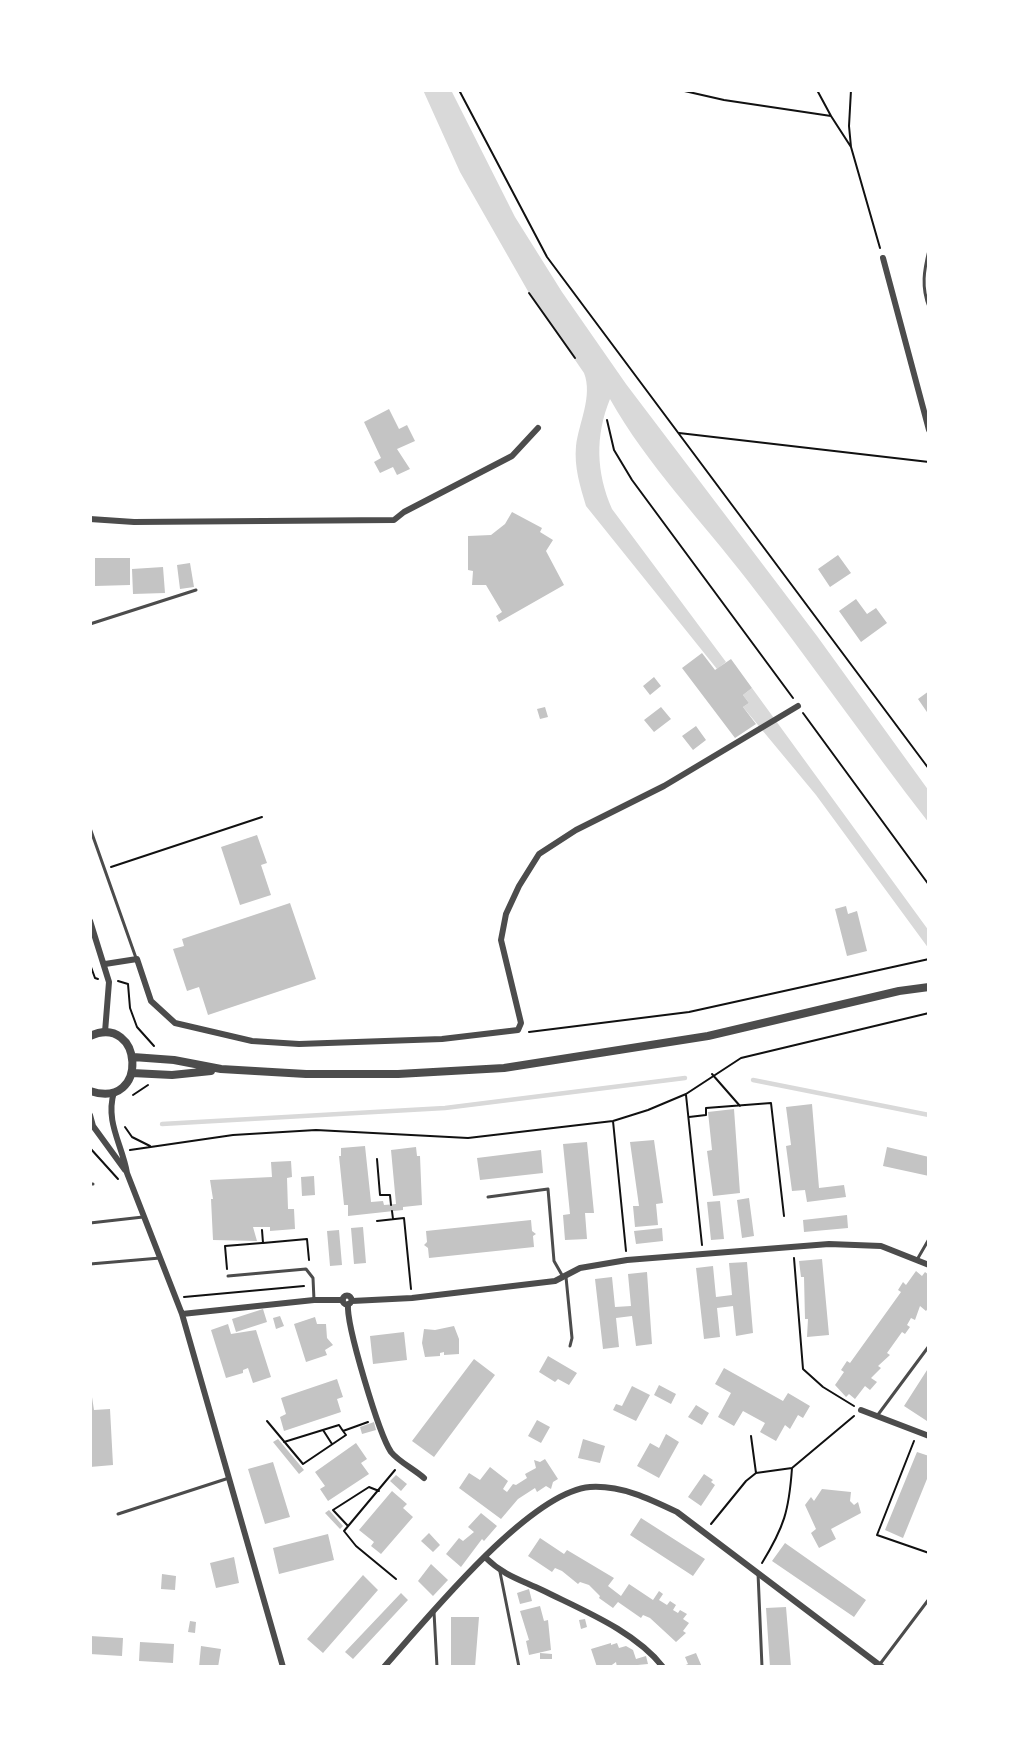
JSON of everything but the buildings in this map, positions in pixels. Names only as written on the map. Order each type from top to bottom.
[{"type":"street","points":[[883,258],[929,430]]},
{"type":"street","points":[[90,519],[134,522],[394,520],[404,512],[512,456],[538,428]]},
{"type":"street","points":[[105,964],[137,959],[151,1001],[175,1023],[252,1041],[299,1044],[430,1039],[518,1030],[521,1023],[501,940],[506,914],[519,886],[539,855],[576,830],[664,786],[798,706]]},
{"type":"street","points":[[90,921],[109,982],[105,1032]]},
{"type":"street","points":[[899,991],[929,980]]},
{"type":"street","points":[[132,1073],[172,1075],[220,1070],[306,1074],[398,1074],[504,1068],[708,1036],[899,991],[929,987]]},
{"type":"street","points":[[90,1036],[105,1032],[124,1041],[133,1057],[132,1073],[122,1087],[104,1094],[90,1091]]},
{"type":"street","points":[[133,1057],[174,1060],[220,1070]]},
{"type":"street","points":[[114,1092],[109,1115],[111,1127],[123,1152],[127,1173],[177,1298],[283,1667]]},
{"type":"street","points":[[90,1115],[93,1126],[127,1173]]},
{"type":"street","points":[[182,1314],[314,1300],[348,1302],[412,1298],[555,1281],[580,1268],[627,1260],[829,1244],[881,1246],[918,1258],[929,1265]]},
{"type":"street","points":[[348,1302],[349,1326],[392,1452],[424,1478]]},
{"type":"street","points":[[861,1410],[929,1436]]},
{"type":"street","points":[[384,1667],[512,1530],[549,1502],[569,1491],[592,1487],[620,1490],[644,1497],[677,1512],[881,1666]]},
{"type":"street","points":[[486,1558],[501,1572],[599,1619],[652,1653],[663,1667]]},
{"type":"lane","points":[[929,250],[923,272],[925,296],[929,306]]},
{"type":"lane","points":[[90,624],[196,590]]},
{"type":"lane","points":[[90,828],[137,959]]},
{"type":"lane","points":[[488,1197],[548,1189],[555,1261],[565,1276],[572,1338],[570,1346]]},
{"type":"lane","points":[[90,1222],[145,1217]]},
{"type":"lane","points":[[918,1258],[929,1239]]},
{"type":"lane","points":[[90,1264],[162,1258]]},
{"type":"lane","points":[[228,1276],[306,1269],[310,1272],[314,1300]]},
{"type":"lane","points":[[877,1416],[929,1346]]},
{"type":"lane","points":[[118,1514],[229,1478]]},
{"type":"lane","points":[[758,1571],[762,1667]]},
{"type":"lane","points":[[501,1572],[519,1667]]},
{"type":"lane","points":[[881,1666],[929,1599]]},
{"type":"lane","points":[[434,1612],[437,1667]]},
{"type":"path","points":[[459,90],[547,257],[929,769]]},
{"type":"path","points":[[680,90],[724,100],[831,116]]},
{"type":"path","points":[[816,90],[851,147]]},
{"type":"path","points":[[851,90],[851,147],[883,258]]},
{"type":"path","points":[[529,293],[575,358]]},
{"type":"path","points":[[607,420],[614,450],[632,480],[929,885]]},
{"type":"path","points":[[678,433],[929,462]]},
{"type":"path","points":[[105,869],[262,817]]},
{"type":"path","points":[[518,1030],[532,1032],[689,1012],[929,959]]},
{"type":"path","points":[[123,1152],[233,1136],[316,1130],[468,1138],[613,1121],[648,1110],[686,1094],[712,1074],[741,1058],[929,1013]]},
{"type":"path","points":[[712,1074],[740,1106]]},
{"type":"path","points":[[686,1094],[703,1253]]},
{"type":"path","points":[[689,1117],[706,1114],[706,1108],[771,1103],[784,1216]]},
{"type":"path","points":[[613,1121],[627,1260]]},
{"type":"path","points":[[90,1148],[98,1154]]},
{"type":"path","points":[[377,1159],[380,1196],[390,1195],[391,1205]]},
{"type":"path","points":[[392,1211],[393,1219]]},
{"type":"path","points":[[377,1221],[404,1218],[412,1298]]},
{"type":"path","points":[[262,1230],[263,1243]]},
{"type":"path","points":[[230,1293],[225,1246],[307,1239],[310,1272]]},
{"type":"path","points":[[705,1532],[746,1480],[756,1473],[792,1468],[861,1410],[823,1387],[803,1369],[793,1247]]},
{"type":"path","points":[[177,1298],[313,1285]]},
{"type":"path","points":[[343,1431],[379,1418]]},
{"type":"path","points":[[267,1421],[303,1464],[346,1435],[339,1425],[285,1442]]},
{"type":"path","points":[[323,1430],[333,1444]]},
{"type":"path","points":[[918,1431],[877,1536],[929,1553]]},
{"type":"path","points":[[751,1436],[756,1473]]},
{"type":"path","points":[[396,1579],[356,1546],[344,1531],[402,1460]]},
{"type":"path","points":[[758,1571],[784,1524],[789,1507],[792,1468]]},
{"type":"path","points":[[348,1526],[333,1510],[369,1487],[379,1491]]},
{"type":"shaded area","points":[[423,90],[451,90],[515,217],[562,292],[626,384],[817,636],[929,791],[929,823],[748,581],[658,470],[610,399],[602,427],[599,454],[603,481],[612,509],[726,662],[717,669],[586,506],[576,461],[576,446],[587,391],[584,373],[529,293],[460,172]]},
{"type":"shaded area","points":[[752,688],[929,931],[929,949],[816,795],[743,707],[749,703],[743,695]]},
{"type":"waterway","points":[[162,1124],[445,1108],[685,1078]]},
{"type":"waterway","points":[[753,1080],[929,1115]]}]
